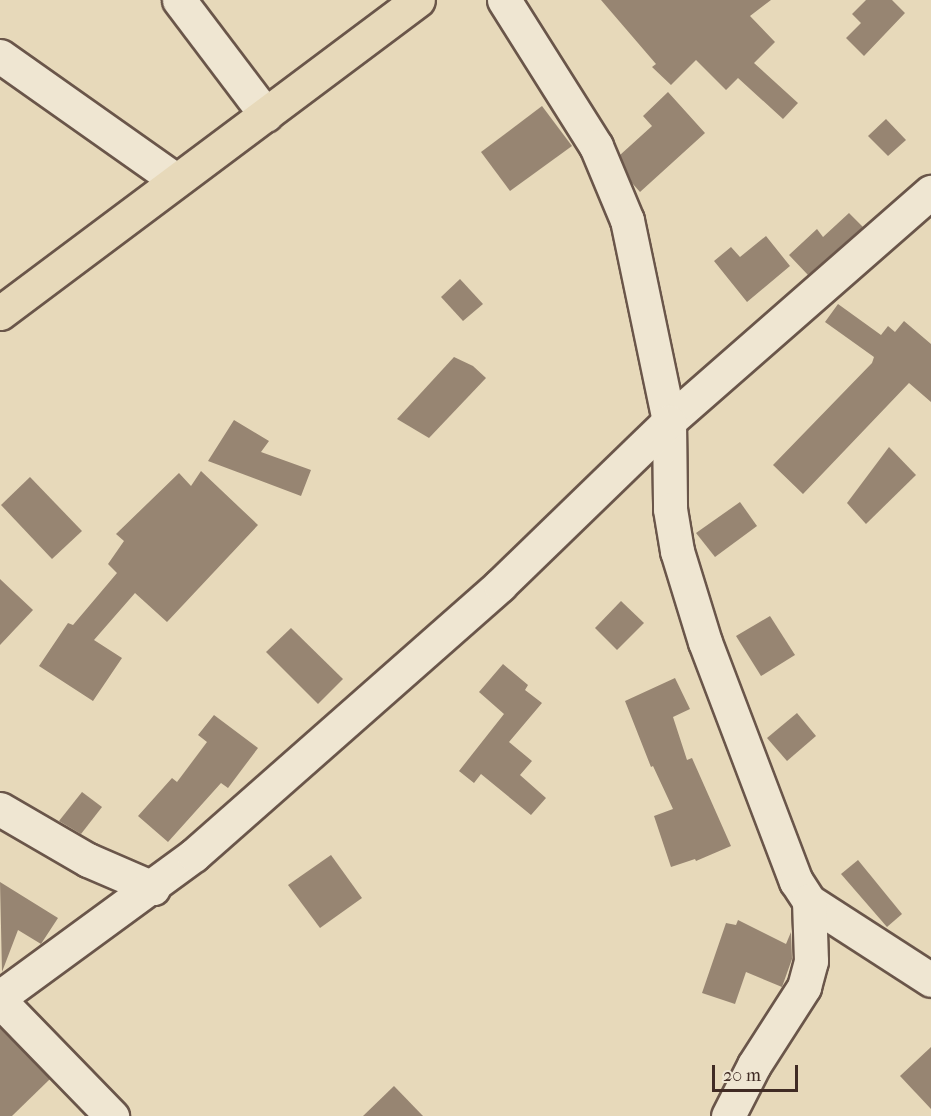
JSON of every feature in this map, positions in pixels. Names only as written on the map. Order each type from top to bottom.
[{"type":"main road","points":[[0,313],[418,0]]},
{"type":"street","points":[[179,0],[266,115]]},
{"type":"street","points":[[504,0],[596,146],[627,220],[669,420],[670,509],[677,551],[709,653],[796,881],[809,901],[931,980]]},
{"type":"street","points":[[0,56],[176,180]]},
{"type":"street","points":[[112,1116],[0,999],[153,888],[194,855],[500,585],[669,420],[931,192]]},
{"type":"street","points":[[0,809],[88,860],[153,888]]},
{"type":"street","points":[[728,1116],[754,1065],[804,987],[811,961],[809,901]]},
{"type":"building","points":[[601,0],[771,0],[750,16],[775,42],[754,63],[798,103],[783,119],[738,78],[726,90],[696,60],[671,85],[652,67],[656,64]]},
{"type":"building","points":[[866,0],[892,0],[905,13],[864,56],[846,38],[861,23],[852,14]]},
{"type":"building","points":[[668,92],[705,133],[640,192],[632,183],[620,155],[652,126],[643,116]]},
{"type":"building","points":[[542,106],[572,146],[510,191],[481,152]]},
{"type":"building","points":[[886,119],[906,140],[888,156],[868,136]]},
{"type":"building","points":[[849,213],[863,227],[808,275],[789,255],[817,229],[823,237]]},
{"type":"building","points":[[766,236],[790,266],[747,302],[714,261],[731,247],[740,257]]},
{"type":"building","points":[[460,279],[483,304],[463,321],[441,297]]},
{"type":"building","points":[[838,304],[881,335],[888,326],[895,332],[904,321],[931,344],[931,402],[909,383],[803,494],[773,465],[872,363],[874,357],[825,322]]},
{"type":"building","points":[[454,357],[473,366],[486,378],[429,438],[397,419]]},
{"type":"building","points":[[234,420],[269,441],[261,452],[311,470],[301,496],[208,461]]},
{"type":"building","points":[[889,447],[916,475],[866,524],[847,503]]},
{"type":"building","points":[[201,471],[258,525],[167,622],[135,593],[94,640],[122,658],[93,701],[39,666],[68,623],[73,625],[117,573],[108,564],[124,541],[116,534],[179,473],[191,486]]},
{"type":"building","points":[[30,477],[82,531],[52,559],[1,505]]},
{"type":"building","points":[[740,502],[757,526],[715,557],[696,533]]},
{"type":"building","points":[[0,579],[33,610],[0,645]]},
{"type":"building","points":[[621,601],[644,623],[617,650],[595,628]]},
{"type":"building","points":[[770,616],[795,655],[761,676],[736,636]]},
{"type":"building","points":[[291,628],[343,679],[318,704],[266,652]]},
{"type":"building","points":[[503,664],[528,685],[525,690],[542,703],[509,742],[532,761],[520,775],[546,798],[531,815],[481,774],[474,783],[459,771],[504,714],[479,692]]},
{"type":"building","points":[[675,678],[690,709],[673,717],[687,760],[692,758],[731,846],[696,861],[695,859],[671,867],[654,816],[673,809],[653,766],[651,767],[625,701]]},
{"type":"building","points":[[797,713],[816,736],[787,761],[767,738]]},
{"type":"building","points":[[214,715],[258,748],[228,788],[221,783],[168,842],[138,816],[172,778],[177,782],[207,742],[198,735]]},
{"type":"building","points":[[82,792],[102,807],[81,834],[59,821]]},
{"type":"building","points":[[331,855],[362,898],[320,928],[288,885]]},
{"type":"building","points":[[858,860],[902,914],[887,927],[841,874]]},
{"type":"building","points":[[0,882],[58,918],[41,944],[18,930],[2,972]]},
{"type":"building","points":[[738,920],[786,944],[791,932],[792,959],[782,987],[746,972],[735,1004],[702,993],[726,923],[736,925]]},
{"type":"building","points":[[0,1028],[50,1079],[12,1116],[0,1116]]},
{"type":"building","points":[[931,1047],[931,1109],[900,1076]]},
{"type":"building","points":[[394,1086],[423,1116],[363,1116]]}]
